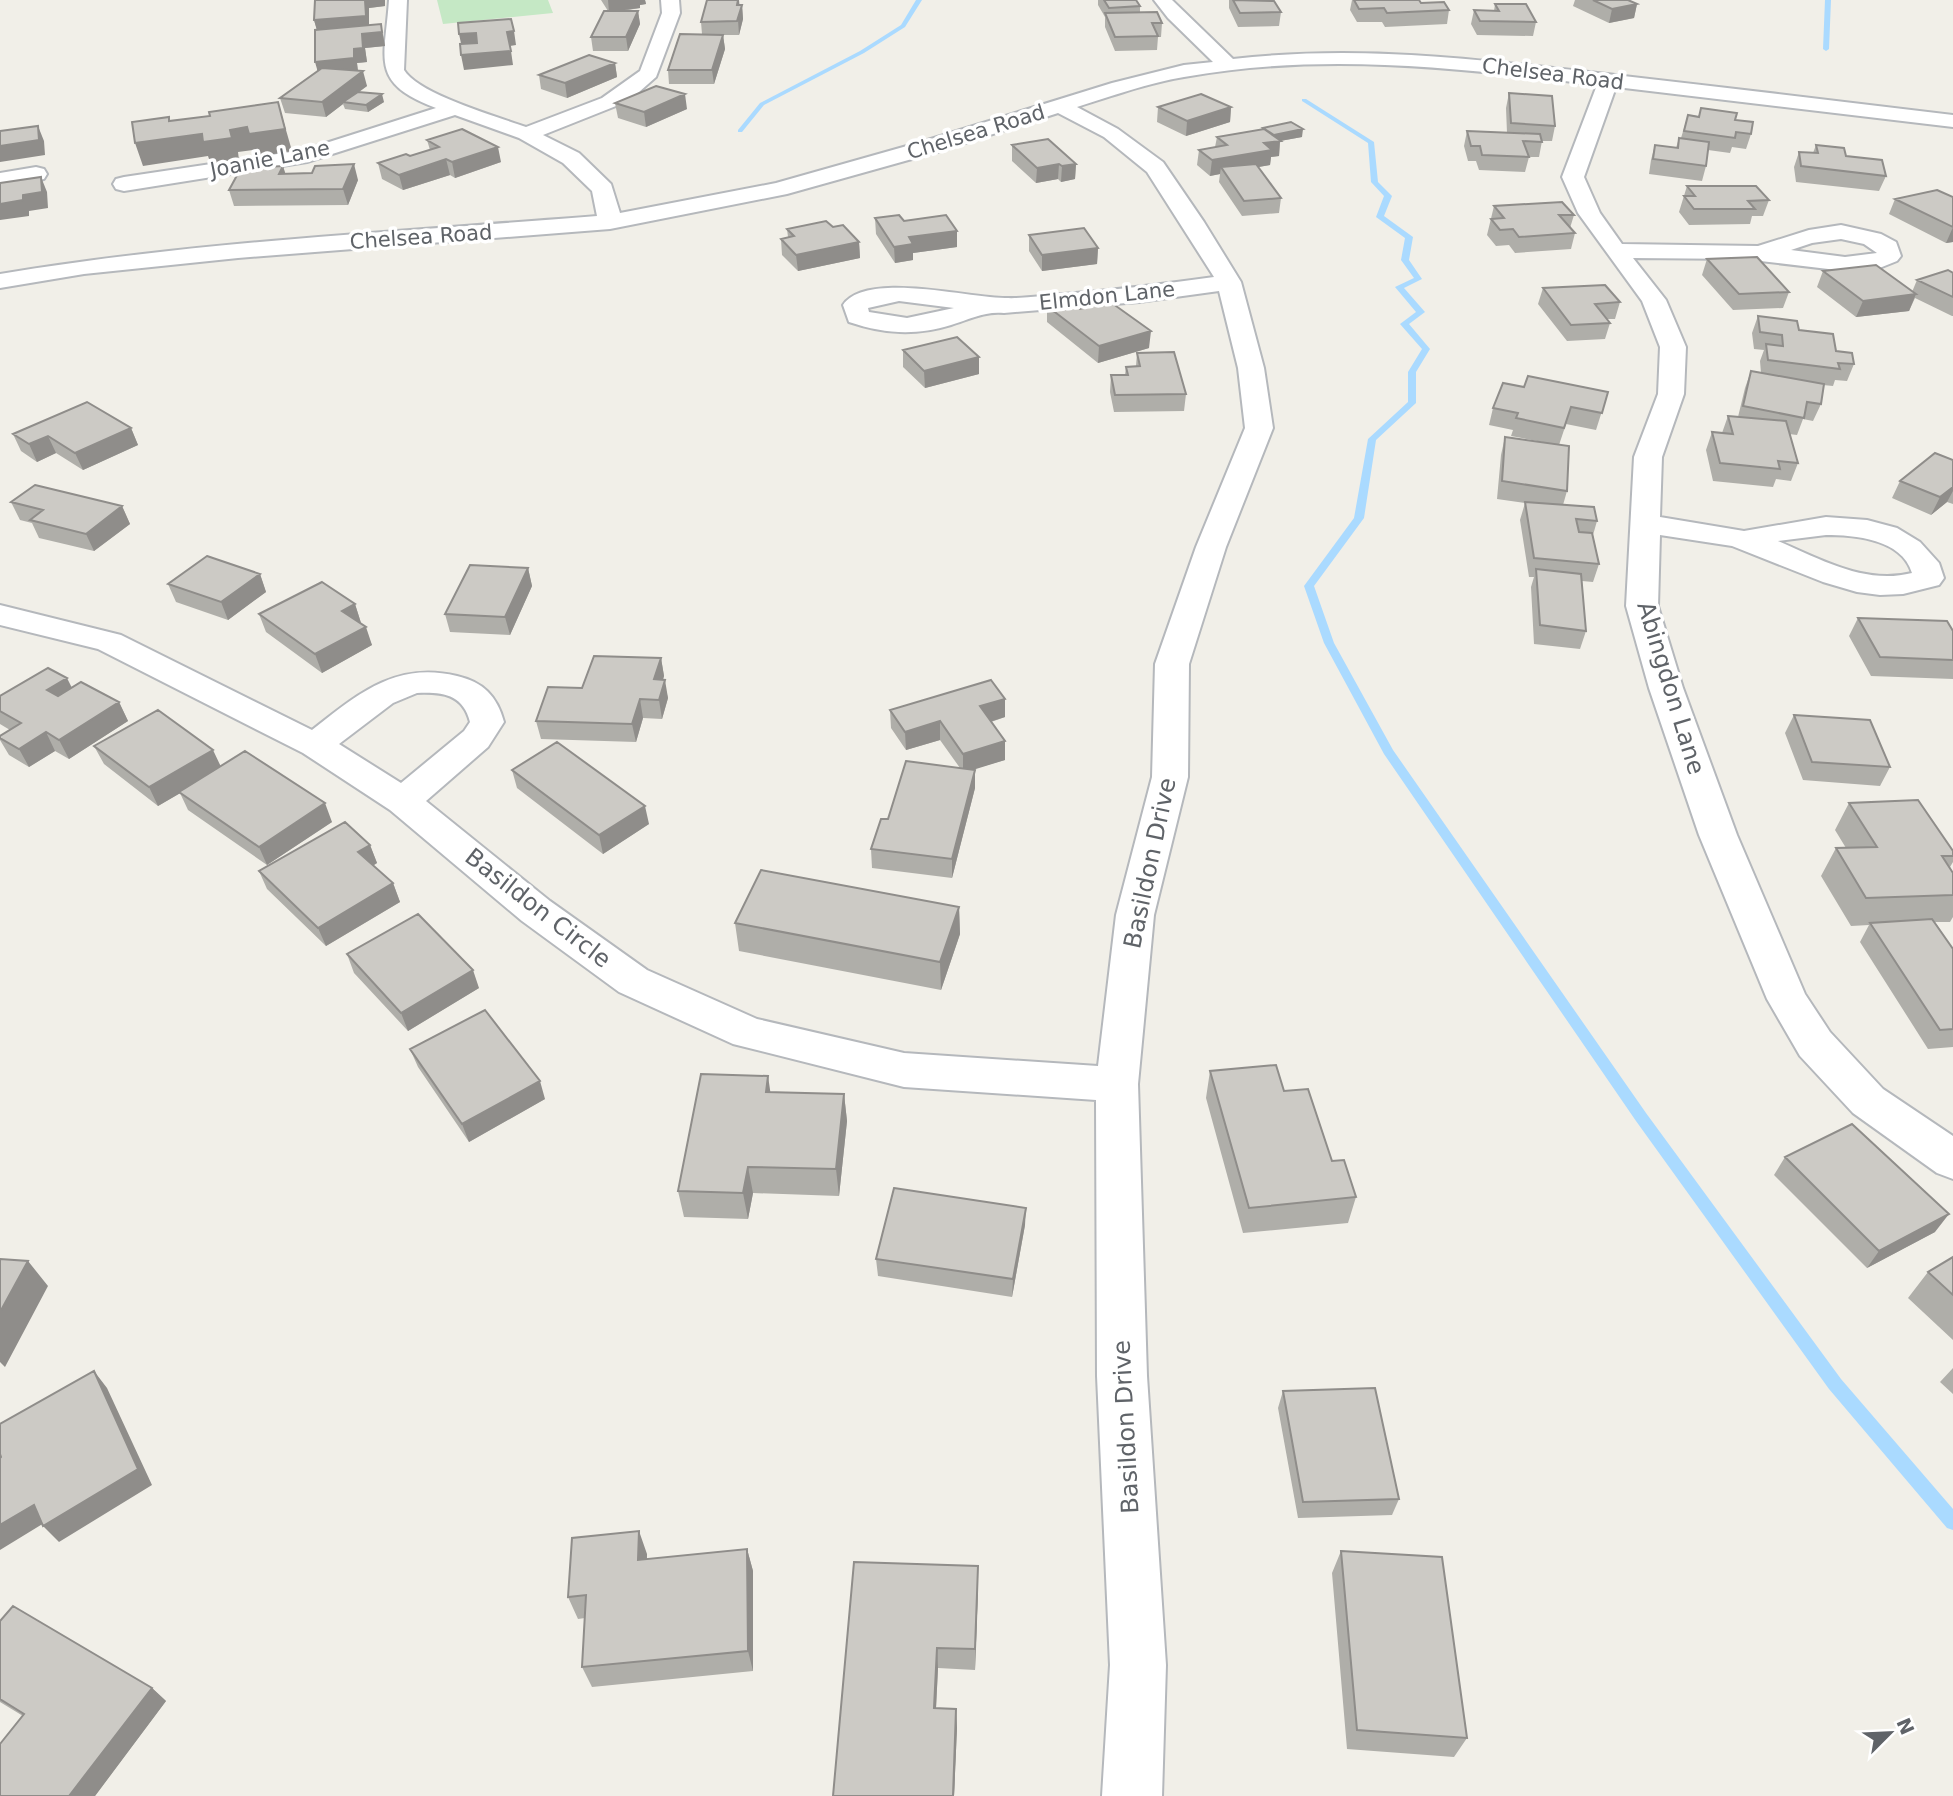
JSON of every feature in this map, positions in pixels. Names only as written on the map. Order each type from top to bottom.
[{"type":"street","points":[[398,0],[394,71],[409,86],[453,108],[526,134],[572,158],[603,189],[610,222]]},
{"type":"street","points":[[526,134],[609,102],[649,73],[670,13],[670,0]]},
{"type":"street","points":[[1163,0],[1174,14],[1227,64]]},
{"type":"street","name":"Chelsea Road","points":[[0,281],[85,267],[238,251],[610,222],[779,189],[929,147],[1119,87],[1184,71],[1286,58],[1364,57],[1457,62],[1953,121]]},
{"type":"street","name":"Abingdon Lane","points":[[1609,81],[1602,93],[1573,177],[1589,213],[1654,300],[1674,348],[1671,394],[1648,457],[1642,606],[1666,688],[1718,835],[1787,999],[1815,1044],[1868,1101],[1953,1160]]},
{"type":"street","name":"Basildon Drive","points":[[1060,106],[1111,133],[1155,167],[1193,222],[1229,282],[1251,368],[1259,428],[1211,547],[1172,664],[1170,777],[1135,915],[1117,1084],[1122,1376],[1138,1665],[1132,1796]]},
{"type":"street","name":"Joanie Lane","points":[[124,184],[307,156],[453,108]]},
{"type":"street","points":[[0,180],[36,174]]},
{"type":"street","points":[[1615,251],[1760,253]]},
{"type":"street","name":"Elmdon Lane","points":[[986,304],[1004,306],[1126,296],[1229,282]]},
{"type":"street","points":[[1644,524],[1743,540],[1829,576],[1871,584],[1908,586],[1928,578],[1927,568],[1917,554],[1898,540],[1871,527],[1792,528],[1743,540]]},
{"type":"street","name":"Basildon Circle","points":[[0,615],[109,642],[315,745],[403,801],[536,911],[633,981],[748,1033],[904,1070],[1117,1084]]},
{"type":"street","points":[[315,745],[395,686],[420,680],[443,682],[466,690],[484,705],[487,722],[476,739],[403,801]]},
{"type":"green space","points":[[437,0],[548,0],[553,13],[443,24]]},
{"type":"building","points":[[315,0],[365,0],[366,16],[314,20]]},
{"type":"building","points":[[707,0],[738,0],[737,5],[742,5],[737,21],[701,22]]},
{"type":"building","points":[[1104,0],[1136,0],[1140,6],[1109,8]]},
{"type":"building","points":[[1233,0],[1274,1],[1281,12],[1240,13]]},
{"type":"building","points":[[1354,0],[1444,2],[1449,10],[1387,13],[1384,8],[1359,9]]},
{"type":"building","points":[[1593,0],[1628,0],[1637,4],[1612,9]]},
{"type":"building","points":[[1495,4],[1526,4],[1536,22],[1480,21],[1474,10],[1499,11]]},
{"type":"building","points":[[604,11],[638,11],[626,37],[591,37]]},
{"type":"building","points":[[1157,12],[1162,23],[1152,23],[1158,36],[1115,37],[1105,13]]},
{"type":"building","points":[[511,19],[514,31],[507,32],[511,51],[461,55],[460,44],[477,43],[476,33],[459,34],[458,23]]},
{"type":"building","points":[[381,24],[382,32],[362,34],[363,48],[354,49],[354,58],[315,62],[315,30]]},
{"type":"building","points":[[680,34],[723,35],[712,70],[668,70]]},
{"type":"building","points":[[589,55],[615,63],[565,83],[539,75]]},
{"type":"building","points":[[322,68],[363,71],[322,102],[280,98]]},
{"type":"building","points":[[656,86],[685,94],[644,112],[615,103]]},
{"type":"building","points":[[358,92],[382,94],[366,105],[343,102]]},
{"type":"building","points":[[1509,93],[1552,96],[1555,126],[1511,123]]},
{"type":"building","points":[[1201,94],[1231,107],[1187,121],[1158,107]]},
{"type":"building","points":[[278,102],[285,129],[249,134],[247,127],[230,130],[232,138],[203,142],[202,134],[135,143],[132,122],[169,117],[169,121],[210,116],[209,112]]},
{"type":"building","points":[[1701,108],[1737,113],[1735,120],[1753,122],[1751,134],[1736,132],[1735,138],[1684,131],[1688,115],[1699,117]]},
{"type":"building","points":[[1291,122],[1303,129],[1274,135],[1263,128]]},
{"type":"building","points":[[38,126],[39,140],[0,146],[0,131]]},
{"type":"building","points":[[462,129],[498,147],[452,162],[446,159],[399,175],[378,163],[439,147],[427,140]]},
{"type":"building","points":[[1264,129],[1281,141],[1264,143],[1272,150],[1212,160],[1199,150],[1227,145],[1217,137]]},
{"type":"building","points":[[1467,131],[1540,134],[1542,142],[1523,141],[1529,157],[1482,155],[1480,146],[1471,146]]},
{"type":"building","points":[[1679,138],[1709,142],[1706,166],[1653,159],[1655,145],[1678,148]]},
{"type":"building","points":[[1048,139],[1076,164],[1037,168],[1012,145]]},
{"type":"building","points":[[1816,145],[1844,148],[1846,156],[1882,160],[1886,176],[1801,166],[1799,152],[1818,153]]},
{"type":"building","points":[[354,164],[343,189],[229,190],[241,168],[283,166],[279,174],[312,173],[315,166]]},
{"type":"building","points":[[1256,164],[1281,198],[1244,201],[1221,167]]},
{"type":"building","points":[[41,177],[42,192],[23,195],[23,200],[0,204],[0,183]]},
{"type":"building","points":[[1687,186],[1756,186],[1769,200],[1748,201],[1755,209],[1694,209],[1684,196],[1695,196]]},
{"type":"building","points":[[1937,190],[1953,197],[1953,227],[1895,199]]},
{"type":"building","points":[[1562,202],[1574,215],[1559,215],[1575,233],[1519,237],[1513,229],[1500,230],[1491,219],[1504,218],[1494,206]]},
{"type":"building","points":[[899,215],[904,221],[946,215],[957,231],[909,237],[913,244],[894,247],[875,218]]},
{"type":"building","points":[[826,221],[833,227],[843,225],[859,242],[796,255],[781,239],[794,236],[787,229]]},
{"type":"building","points":[[1084,228],[1098,248],[1042,255],[1029,235]]},
{"type":"building","points":[[1757,257],[1789,292],[1739,294],[1707,259]]},
{"type":"building","points":[[1876,265],[1916,294],[1863,301],[1823,271]]},
{"type":"building","points":[[1948,270],[1953,273],[1953,297],[1917,280]]},
{"type":"building","points":[[1605,285],[1620,302],[1595,304],[1610,323],[1571,325],[1543,288]]},
{"type":"building","points":[[1068,300],[1080,309],[1109,301],[1151,331],[1099,346],[1047,306]]},
{"type":"building","points":[[1758,316],[1797,321],[1799,330],[1833,334],[1836,351],[1852,353],[1854,364],[1838,363],[1840,369],[1768,360],[1766,344],[1783,346],[1782,335],[1760,332]]},
{"type":"building","points":[[957,337],[979,357],[924,371],[903,350]]},
{"type":"building","points":[[1174,352],[1186,394],[1115,395],[1111,375],[1128,375],[1126,367],[1140,366],[1137,353]]},
{"type":"building","points":[[1751,371],[1824,384],[1821,404],[1807,402],[1804,418],[1743,406]]},
{"type":"building","points":[[1528,376],[1608,392],[1602,413],[1571,407],[1564,428],[1516,418],[1518,413],[1493,408],[1503,383],[1524,387]]},
{"type":"building","points":[[87,402],[131,428],[75,453],[48,436],[29,444],[13,434]]},
{"type":"building","points":[[1728,416],[1786,421],[1798,463],[1778,461],[1780,469],[1720,463],[1712,432],[1733,434]]},
{"type":"building","points":[[1505,437],[1569,446],[1567,491],[1502,481]]},
{"type":"building","points":[[1935,453],[1953,460],[1953,487],[1940,497],[1900,481]]},
{"type":"building","points":[[35,485],[122,506],[86,534],[30,520],[43,510],[11,502]]},
{"type":"building","points":[[1525,502],[1594,507],[1597,521],[1576,519],[1579,532],[1592,533],[1599,564],[1534,558]]},
{"type":"building","points":[[207,556],[260,574],[221,602],[168,584]]},
{"type":"building","points":[[470,565],[528,568],[505,617],[445,614]]},
{"type":"building","points":[[1536,569],[1581,574],[1586,631],[1540,625]]},
{"type":"building","points":[[322,582],[355,604],[342,611],[366,627],[315,654],[259,614]]},
{"type":"building","points":[[1858,618],[1947,621],[1953,631],[1953,660],[1880,657]]},
{"type":"building","points":[[594,656],[661,658],[654,679],[665,680],[659,700],[640,699],[632,724],[536,721],[548,687],[582,688]]},
{"type":"building","points":[[48,668],[67,678],[47,690],[58,696],[81,682],[119,702],[59,740],[46,732],[19,749],[0,738],[21,723],[0,711],[0,696]]},
{"type":"building","points":[[991,680],[1005,699],[980,706],[1005,741],[963,754],[940,721],[905,732],[890,710]]},
{"type":"building","points":[[158,710],[213,750],[149,787],[94,746]]},
{"type":"building","points":[[1794,715],[1870,720],[1890,767],[1812,762]]},
{"type":"building","points":[[557,742],[645,806],[599,835],[512,770]]},
{"type":"building","points":[[245,751],[325,803],[259,847],[179,792]]},
{"type":"building","points":[[906,761],[975,770],[952,859],[871,849],[881,819],[888,819]]},
{"type":"building","points":[[1918,800],[1953,851],[1953,856],[1942,856],[1953,873],[1953,895],[1866,898],[1836,848],[1877,847],[1849,803]]},
{"type":"building","points":[[345,822],[370,845],[358,852],[393,883],[318,928],[259,871]]},
{"type":"building","points":[[761,870],[959,907],[940,962],[735,923]]},
{"type":"building","points":[[418,914],[473,970],[401,1013],[347,954]]},
{"type":"building","points":[[1932,919],[1953,949],[1953,1029],[1940,1030],[1870,923]]},
{"type":"building","points":[[485,1010],[540,1081],[462,1124],[410,1049]]},
{"type":"building","points":[[1276,1065],[1284,1091],[1308,1089],[1332,1161],[1344,1160],[1356,1197],[1249,1208],[1210,1071]]},
{"type":"building","points":[[701,1074],[768,1076],[766,1092],[844,1094],[836,1169],[748,1167],[743,1193],[678,1191]]},
{"type":"building","points":[[1852,1124],[1949,1214],[1879,1251],[1785,1157]]},
{"type":"building","points":[[894,1188],[1026,1208],[1013,1279],[876,1259]]},
{"type":"building","points":[[1953,1257],[1953,1295],[1928,1272]]},
{"type":"building","points":[[0,1259],[28,1261],[0,1312]]},
{"type":"building","points":[[94,1371],[138,1469],[43,1526],[34,1505],[0,1525],[0,1424]]},
{"type":"building","points":[[1375,1388],[1399,1499],[1303,1502],[1283,1391]]},
{"type":"building","points":[[639,1531],[638,1560],[747,1549],[748,1651],[582,1667],[586,1595],[568,1597],[572,1538]]},
{"type":"building","points":[[1341,1551],[1442,1557],[1467,1738],[1357,1730]]},
{"type":"building","points":[[854,1562],[978,1566],[975,1649],[937,1648],[934,1708],[956,1709],[953,1796],[833,1796]]},
{"type":"building","points":[[13,1606],[152,1688],[69,1796],[0,1796],[0,1744],[24,1714],[0,1699],[0,1621]]},
{"type":"waterway","points":[[740,131],[762,104],[862,52],[903,26],[919,0]]},
{"type":"waterway","points":[[1826,49],[1828,0]]},
{"type":"waterway","points":[[1304,100],[1371,142],[1375,182],[1388,196],[1380,217],[1409,237],[1405,260],[1418,279],[1399,287],[1421,312],[1404,324],[1426,349],[1412,372],[1412,403],[1372,439],[1359,518],[1309,586],[1329,643],[1388,751],[1641,1117],[1835,1384],[1953,1522]]}]
